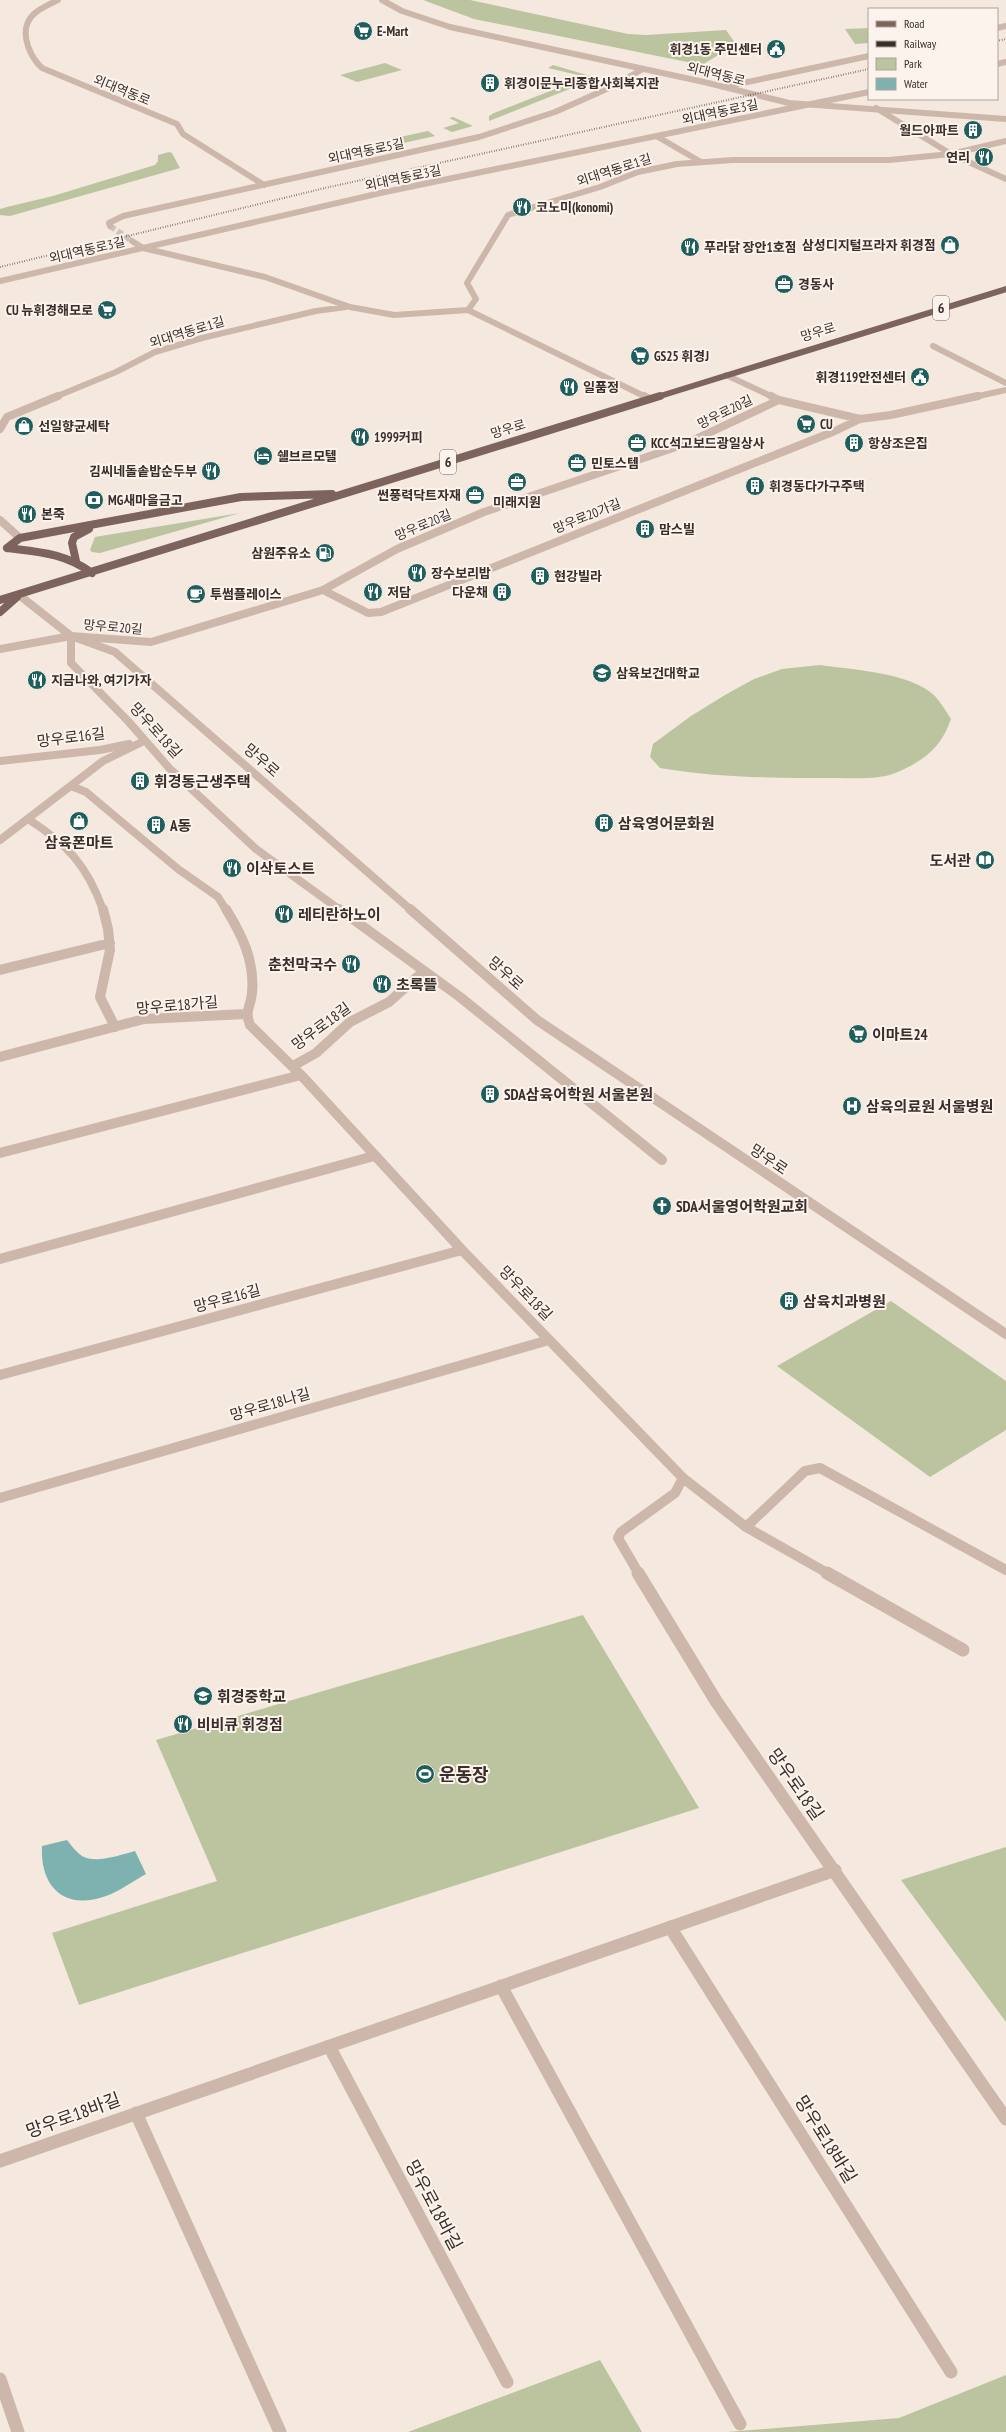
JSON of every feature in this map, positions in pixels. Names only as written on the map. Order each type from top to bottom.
[{"type":"main road","name":"망우로","points":[[0,600],[19,596],[346,493],[1006,289]]},
{"type":"main road","points":[[4,549],[20,538],[241,497],[346,493]]},
{"type":"main road","points":[[76,561],[72,544],[74,537],[101,524]]},
{"type":"main road","points":[[4,549],[45,553],[76,561],[92,573]]},
{"type":"main road","name":"망우로","points":[[0,612],[19,596]]},
{"type":"street","name":"외대역동로","points":[[58,0],[40,9],[28,22],[28,50],[38,66],[48,72],[177,124],[183,134],[264,185]]},
{"type":"street","name":"외대역동로","points":[[382,0],[402,11],[450,27],[724,87],[775,100],[1006,119]]},
{"type":"street","points":[[724,87],[868,56]]},
{"type":"street","name":"외대역동로5길","points":[[110,226],[109,223],[123,216],[479,137],[554,112],[643,69]]},
{"type":"street","name":"외대역동로3길","points":[[0,281],[385,192],[658,137],[868,92]]},
{"type":"street","points":[[876,108],[951,154],[1006,179]]},
{"type":"street","points":[[658,137],[701,162]]},
{"type":"street","name":"외대역동로1길","points":[[143,248],[265,277],[350,307],[394,315],[468,310],[476,300],[467,283],[508,215],[600,187],[638,172],[677,164],[733,160],[889,160],[951,154],[1006,141]]},
{"type":"street","points":[[132,241],[143,248]]},
{"type":"street","name":"외대역동로1길","points":[[0,429],[7,417],[116,372],[155,352],[202,338],[316,311],[350,307]]},
{"type":"street","points":[[468,310],[650,399]]},
{"type":"street","points":[[933,346],[1006,383]]},
{"type":"street","name":"망우로20길","points":[[726,375],[779,400],[860,419],[891,415],[1006,390]]},
{"type":"street","name":"망우로20길","points":[[71,636],[151,642],[323,590],[397,549],[484,512],[686,444],[779,400]]},
{"type":"street","name":"망우로20가길","points":[[323,590],[368,614],[381,612],[828,434],[860,419]]},
{"type":"street","points":[[0,520],[20,538]]},
{"type":"street","name":"망우로","points":[[19,596],[71,636],[116,652],[537,1020],[1006,1334]]},
{"type":"street","points":[[0,649],[71,636]]},
{"type":"street","name":"망우로18길","points":[[71,636],[71,663],[170,769],[256,849],[424,971],[389,1002],[350,1022],[316,1053],[293,1066],[374,1156],[462,1250],[683,1478],[746,1527],[963,1650]]},
{"type":"street","points":[[0,840],[103,761],[144,741]]},
{"type":"street","name":"망우로16길","points":[[0,760],[100,750],[144,741]]},
{"type":"street","points":[[71,786],[86,792],[178,869],[218,897],[242,934],[250,960],[252,993],[246,1014],[250,1025],[293,1066]]},
{"type":"street","points":[[0,1057],[115,1027],[100,997],[107,971],[110,943],[105,919],[88,873],[57,837],[28,819]]},
{"type":"street","points":[[0,970],[110,943]]},
{"type":"street","points":[[424,971],[460,997],[662,1160]]},
{"type":"street","name":"망우로18가길","points":[[115,1027],[144,1019],[246,1014]]},
{"type":"street","points":[[0,1153],[301,1074]]},
{"type":"street","points":[[0,1259],[374,1156]]},
{"type":"street","name":"망우로16길","points":[[0,1375],[462,1250]]},
{"type":"street","name":"망우로18나길","points":[[0,1498],[549,1340]]},
{"type":"street","points":[[746,1527],[805,1471],[812,1468],[820,1468],[1006,1570]]},
{"type":"street","name":"망우로18길","points":[[683,1478],[675,1493],[621,1532],[618,1538],[620,1542],[716,1701],[835,1870],[1006,2119]]},
{"type":"street","name":"망우로18바길","points":[[0,2161],[835,1870]]},
{"type":"street","name":"망우로18바길","points":[[670,1927],[951,2372]]},
{"type":"street","points":[[501,1986],[740,2424]]},
{"type":"street","name":"망우로18바길","points":[[329,2046],[507,2382]]},
{"type":"street","name":"망우로18바길","points":[[136,2113],[280,2432]]},
{"type":"street","points":[[0,2380],[18,2432]]},
{"type":"green space","points":[[423,0],[470,0],[628,34],[646,35],[726,30],[740,50],[720,54],[702,65],[474,19]]},
{"type":"green space","points":[[868,28],[868,43],[855,44],[845,29]]},
{"type":"green space","points":[[385,63],[402,70],[357,82],[340,75]]},
{"type":"green space","points":[[553,65],[590,76],[592,80],[489,121],[489,116],[494,113],[581,79],[578,75],[548,68]]},
{"type":"green space","points":[[453,117],[473,126],[452,132],[443,128],[459,123],[449,118]]},
{"type":"green space","points":[[428,131],[435,136],[399,144],[391,139]]},
{"type":"green space","points":[[169,152],[172,153],[180,168],[10,216],[0,215],[0,209],[53,196],[155,165],[158,161],[158,155]]},
{"type":"green space","points":[[240,513],[100,553],[92,552],[90,550],[95,537]]},
{"type":"green space","points":[[820,665],[880,673],[911,682],[924,688],[935,696],[951,719],[937,746],[915,764],[895,773],[874,778],[725,776],[703,774],[660,768],[650,757],[653,744],[691,716],[754,679],[782,669]]},
{"type":"green space","points":[[891,1301],[1006,1381],[1006,1430],[930,1477],[777,1366]]},
{"type":"green space","name":"운동장","points":[[583,1615],[699,1808],[79,2005],[52,1933],[217,1881],[156,1740]]},
{"type":"green space","points":[[1006,1847],[1006,2022],[901,1880]]},
{"type":"green space","points":[[600,2360],[642,2432],[408,2432]]},
{"type":"green space","points":[[1006,2375],[1006,2432],[727,2432],[899,2418]]},
{"type":"water","points":[[67,1840],[82,1856],[94,1859],[108,1858],[135,1851],[146,1874],[106,1896],[91,1900],[67,1898],[50,1884],[42,1861],[42,1846]]},
{"type":"tunnel","points":[[110,226],[132,241]]},
{"type":"railway","points":[[998,41],[1006,39]]},
{"type":"railway","points":[[0,267],[325,188],[868,69]]},
{"type":"place","name":"E-Mart","points":[[363,31]]},
{"type":"place","name":"휘경1동 주민센터","points":[[776,49]]},
{"type":"place","name":"휘경이문누리종합사회복지관","points":[[490,83]]},
{"type":"place","name":"월드아파트","points":[[973,130]]},
{"type":"place","name":"연리","points":[[984,157]]},
{"type":"place","name":"코노미(konomi)","points":[[522,207]]},
{"type":"place","name":"삼성디지털프라자 휘경점","points":[[950,245]]},
{"type":"place","name":"푸라닭 장안1호점","points":[[690,247]]},
{"type":"place","name":"경동사","points":[[784,284]]},
{"type":"place","name":"CU 뉴휘경해모로","points":[[107,310]]},
{"type":"place","name":"GS25 휘경J","points":[[640,356]]},
{"type":"place","name":"휘경119안전센터","points":[[920,377]]},
{"type":"place","name":"일품정","points":[[569,387]]},
{"type":"place","name":"CU","points":[[806,424]]},
{"type":"place","name":"선일향균세탁","points":[[24,426]]},
{"type":"place","name":"1999커피","points":[[360,437]]},
{"type":"place","name":"KCC석고보드광일상사","points":[[637,443]]},
{"type":"place","name":"항상조은집","points":[[854,443]]},
{"type":"place","name":"쉘브르모텔","points":[[263,456]]},
{"type":"place","name":"민토스템","points":[[577,463]]},
{"type":"place","name":"김씨네돌솥밥순두부","points":[[211,471]]},
{"type":"place","name":"미래지원","points":[[517,482]]},
{"type":"place","name":"휘경동다가구주택","points":[[755,486]]},
{"type":"place","name":"썬풍력닥트자재","points":[[475,495]]},
{"type":"place","name":"MG새마을금고","points":[[94,500]]},
{"type":"place","name":"본죽","points":[[27,514]]},
{"type":"place","name":"맘스빌","points":[[645,529]]},
{"type":"place","name":"삼원주유소","points":[[325,553]]},
{"type":"place","name":"장수보리밥","points":[[417,573]]},
{"type":"place","name":"현강빌라","points":[[540,576]]},
{"type":"place","name":"저담","points":[[373,592]]},
{"type":"place","name":"다운채","points":[[502,592]]},
{"type":"place","name":"투썸플레이스","points":[[196,594]]},
{"type":"place","name":"삼육보건대학교","points":[[602,673]]},
{"type":"place","name":"지금나와, 여기가자","points":[[37,680]]},
{"type":"place","name":"휘경동근생주택","points":[[140,781]]},
{"type":"place","name":"삼육폰마트","points":[[79,821]]},
{"type":"place","name":"삼육영어문화원","points":[[604,823]]},
{"type":"place","name":"A동","points":[[156,825]]},
{"type":"place","name":"도서관","points":[[985,860]]},
{"type":"place","name":"이삭토스트","points":[[232,868]]},
{"type":"place","name":"레티란하노이","points":[[284,914]]},
{"type":"place","name":"춘천막국수","points":[[351,964]]},
{"type":"place","name":"초록뜰","points":[[382,984]]},
{"type":"place","name":"이마트24","points":[[858,1034]]},
{"type":"place","name":"SDA삼육어학원 서울본원","points":[[490,1094]]},
{"type":"place","name":"삼육의료원 서울병원","points":[[852,1106]]},
{"type":"place","name":"SDA서울영어학원교회","points":[[662,1206]]},
{"type":"place","name":"삼육치과병원","points":[[789,1301]]},
{"type":"place","name":"휘경중학교","points":[[203,1696]]},
{"type":"place","name":"비비큐 휘경점","points":[[183,1724]]},
{"type":"place","name":"운동장","points":[[425,1774]]}]
